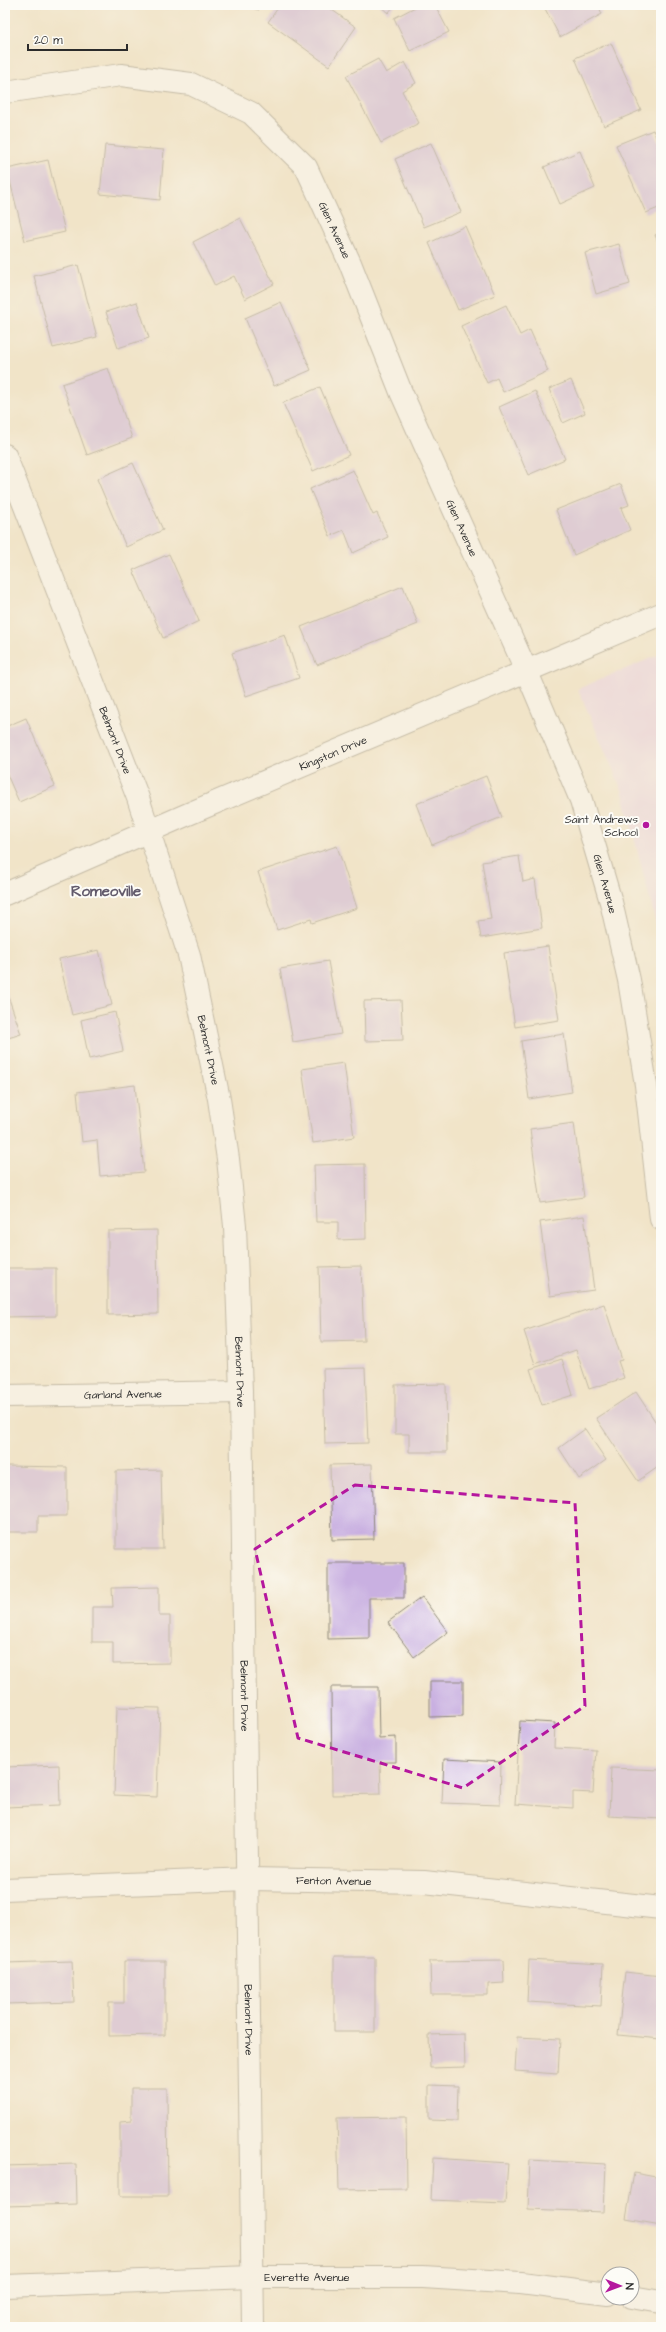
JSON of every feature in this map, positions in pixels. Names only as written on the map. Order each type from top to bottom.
[{"type":"street","name":"Glen Avenue","points":[[5,92],[121,75],[191,84],[251,113],[306,167],[350,263],[401,392],[526,670],[581,800],[612,902],[629,980],[646,1085],[661,1219]]},
{"type":"street","name":"Belmont Drive","points":[[5,455],[11,483],[138,798],[189,955],[219,1099],[235,1226],[241,1392],[253,2327]]},
{"type":"street","name":"Kingston Drive","points":[[5,894],[148,831],[661,614]]},
{"type":"street","name":"Garland Avenue","points":[[5,1396],[241,1392]]},
{"type":"street","name":"Fenton Avenue","points":[[5,1889],[248,1879],[424,1882],[661,1908]]},
{"type":"street","name":"Everette Avenue","points":[[5,2286],[252,2277],[423,2276],[521,2283],[600,2293]]},
{"type":"street","points":[[640,2298],[661,2302]]},
{"type":"highlighted area","points":[[355,1485],[575,1503],[585,1706],[463,1788],[298,1738],[255,1549]]},
{"type":"shaded area","name":"Saint Andrews School","points":[[661,654],[661,943],[622,790],[578,689]]},
{"type":"building","points":[[242,5],[260,5],[259,10]]},
{"type":"building","points":[[280,5],[325,5],[356,27],[329,66],[268,22]]},
{"type":"building","points":[[379,5],[395,5],[388,13]]},
{"type":"building","points":[[419,5],[435,5],[449,32],[410,51],[394,18]]},
{"type":"building","points":[[543,5],[598,5],[602,14],[560,37]]},
{"type":"building","points":[[611,43],[641,110],[604,126],[575,58]]},
{"type":"building","points":[[378,59],[386,73],[405,62],[416,83],[402,91],[419,123],[381,143],[346,76]]},
{"type":"building","points":[[653,130],[661,148],[661,207],[646,213],[616,145]]},
{"type":"building","points":[[431,143],[461,212],[424,227],[395,159]]},
{"type":"building","points":[[105,145],[164,150],[160,200],[100,194]]},
{"type":"building","points":[[580,151],[595,188],[560,204],[544,167]]},
{"type":"building","points":[[48,160],[65,232],[25,241],[7,169]]},
{"type":"building","points":[[240,218],[274,284],[245,299],[234,276],[215,286],[193,242]]},
{"type":"building","points":[[465,226],[495,295],[458,310],[429,243]]},
{"type":"building","points":[[661,232],[661,249],[655,235]]},
{"type":"building","points":[[619,244],[630,284],[596,294],[585,253]]},
{"type":"building","points":[[78,265],[97,337],[53,348],[34,276]]},
{"type":"building","points":[[137,302],[149,338],[118,348],[106,312]]},
{"type":"building","points":[[281,302],[311,370],[274,386],[245,318]]},
{"type":"building","points":[[506,305],[520,335],[530,330],[548,371],[503,392],[497,378],[487,383],[461,326]]},
{"type":"building","points":[[108,368],[132,438],[87,455],[62,384]]},
{"type":"building","points":[[571,380],[585,413],[563,423],[549,389]]},
{"type":"building","points":[[320,387],[349,455],[313,471],[283,403]]},
{"type":"building","points":[[535,391],[565,459],[528,475],[499,407]]},
{"type":"building","points":[[133,463],[163,530],[126,547],[97,479]]},
{"type":"building","points":[[353,470],[373,515],[377,513],[388,537],[353,553],[344,530],[330,536],[310,489]]},
{"type":"building","points":[[621,484],[629,505],[621,508],[630,530],[574,555],[556,510]]},
{"type":"building","points":[[169,554],[199,621],[163,638],[133,570]]},
{"type":"building","points":[[403,586],[418,624],[317,665],[301,627]]},
{"type":"building","points":[[285,635],[299,678],[246,696],[232,653]]},
{"type":"building","points":[[26,718],[55,786],[19,802],[5,770],[5,727]]},
{"type":"building","points":[[486,776],[502,817],[432,845],[416,804]]},
{"type":"building","points":[[337,846],[357,908],[312,923],[311,919],[277,930],[258,872]]},
{"type":"building","points":[[519,856],[523,882],[535,879],[542,928],[481,938],[478,921],[491,919],[482,862]]},
{"type":"building","points":[[548,946],[559,1020],[515,1027],[504,953]]},
{"type":"building","points":[[99,950],[112,1005],[72,1015],[59,959]]},
{"type":"building","points":[[328,961],[341,1034],[293,1042],[280,969]]},
{"type":"building","points":[[5,987],[21,1034],[5,1039]]},
{"type":"building","points":[[401,1000],[403,1040],[365,1041],[364,1001]]},
{"type":"building","points":[[115,1012],[123,1051],[89,1059],[81,1020]]},
{"type":"building","points":[[564,1034],[572,1092],[529,1099],[521,1041]]},
{"type":"building","points":[[344,1063],[354,1137],[313,1143],[302,1069]]},
{"type":"building","points":[[135,1085],[144,1172],[100,1176],[97,1140],[82,1142],[77,1092]]},
{"type":"building","points":[[574,1123],[584,1197],[540,1203],[530,1129]]},
{"type":"building","points":[[365,1164],[366,1239],[338,1240],[338,1222],[316,1222],[314,1165]]},
{"type":"building","points":[[584,1216],[594,1290],[550,1296],[540,1222]]},
{"type":"building","points":[[157,1230],[158,1314],[108,1315],[108,1231]]},
{"type":"building","points":[[361,1266],[364,1341],[321,1342],[319,1267]]},
{"type":"building","points":[[5,1268],[56,1268],[56,1316],[5,1317]]},
{"type":"building","points":[[604,1304],[622,1360],[618,1361],[624,1378],[589,1389],[576,1350],[535,1364],[524,1331]]},
{"type":"building","points":[[562,1359],[573,1395],[542,1405],[530,1369]]},
{"type":"building","points":[[365,1368],[368,1443],[325,1444],[323,1369]]},
{"type":"building","points":[[446,1384],[447,1452],[409,1452],[409,1434],[395,1434],[395,1385]]},
{"type":"building","points":[[636,1392],[661,1430],[661,1465],[638,1481],[596,1418]]},
{"type":"building","points":[[585,1429],[606,1460],[579,1479],[559,1448]]},
{"type":"building","points":[[372,1464],[374,1539],[332,1540],[330,1465]]},
{"type":"building","points":[[5,1466],[67,1467],[67,1516],[38,1516],[38,1532],[5,1532]]},
{"type":"building","points":[[161,1470],[163,1549],[116,1549],[116,1471]]},
{"type":"building","points":[[328,1563],[404,1563],[404,1598],[369,1598],[369,1638],[328,1639]]},
{"type":"building","points":[[159,1587],[159,1616],[170,1616],[170,1663],[113,1664],[113,1642],[92,1642],[92,1607],[113,1607],[112,1588]]},
{"type":"building","points":[[422,1597],[448,1632],[414,1657],[388,1622]]},
{"type":"building","points":[[430,1681],[463,1681],[463,1716],[430,1717]]},
{"type":"building","points":[[331,1687],[378,1687],[379,1738],[396,1737],[396,1762],[380,1762],[381,1794],[332,1795]]},
{"type":"building","points":[[117,1707],[160,1708],[157,1797],[114,1795]]},
{"type":"building","points":[[520,1721],[555,1723],[554,1748],[596,1750],[593,1793],[573,1792],[573,1808],[515,1804]]},
{"type":"building","points":[[444,1759],[501,1762],[500,1805],[442,1803]]},
{"type":"building","points":[[59,1765],[60,1805],[5,1807],[5,1767]]},
{"type":"building","points":[[611,1768],[661,1770],[661,1819],[609,1816]]},
{"type":"building","points":[[334,1957],[375,1957],[375,2032],[334,2032]]},
{"type":"building","points":[[503,1960],[504,1983],[488,1984],[488,1995],[431,1995],[430,1961]]},
{"type":"building","points":[[529,1960],[603,1964],[601,2006],[527,2002]]},
{"type":"building","points":[[72,1961],[74,2002],[5,2004],[5,1963]]},
{"type":"building","points":[[124,1961],[165,1961],[165,2035],[109,2036],[109,2003],[124,2003]]},
{"type":"building","points":[[625,1972],[661,1976],[661,2039],[618,2035]]},
{"type":"building","points":[[464,2034],[465,2067],[430,2068],[429,2035]]},
{"type":"building","points":[[517,2037],[560,2039],[558,2074],[515,2071]]},
{"type":"building","points":[[429,2085],[458,2086],[457,2121],[429,2120]]},
{"type":"building","points":[[131,2088],[167,2088],[168,2196],[120,2196],[120,2122],[131,2121]]},
{"type":"building","points":[[406,2117],[407,2189],[339,2190],[337,2118]]},
{"type":"building","points":[[433,2158],[508,2163],[505,2203],[431,2200]]},
{"type":"building","points":[[530,2160],[606,2164],[604,2212],[528,2209]]},
{"type":"building","points":[[76,2164],[77,2204],[5,2206],[5,2166]]},
{"type":"building","points":[[634,2173],[661,2178],[661,2225],[626,2219]]},
{"type":"place","name":"Saint Andrews School","points":[[646,825]]},
{"type":"district","name":"Romeoville","points":[[106,891]]}]
